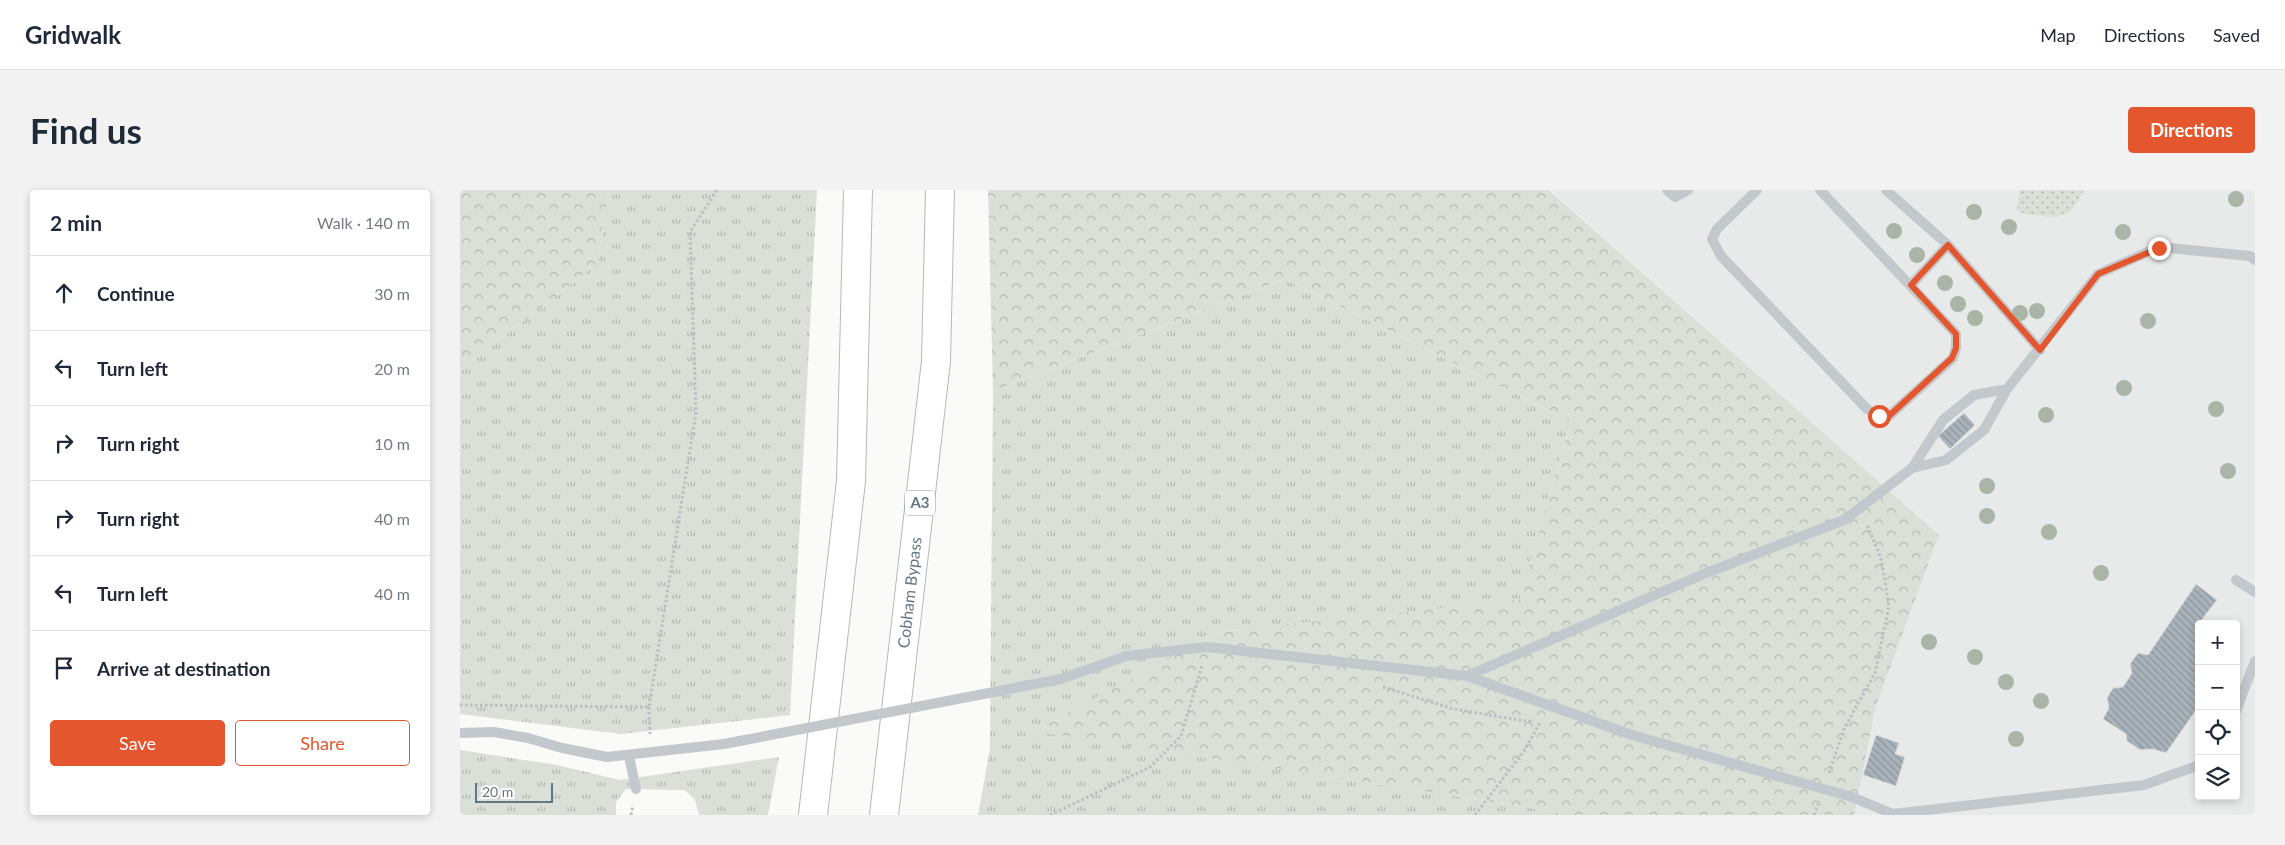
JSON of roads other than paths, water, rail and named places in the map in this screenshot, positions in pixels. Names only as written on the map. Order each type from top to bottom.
[{"type":"highway","points":[[813,815],[851,481],[858,190]]},
{"type":"highway","name":"Cobham Bypass","points":[[884,815],[936,361],[940,190]]},
{"type":"lane","points":[[1667,190],[1675,197],[1688,190]]},
{"type":"lane","points":[[1757,190],[1717,229],[1712,239],[1721,256],[1860,402],[1879,416],[1889,416],[1952,358],[1956,348],[1956,334],[1820,190]]},
{"type":"lane","points":[[1886,190],[1948,245],[2040,350]]},
{"type":"lane","points":[[1911,285],[1948,245]]},
{"type":"lane","points":[[1912,468],[1946,460],[1984,430],[2007,389],[2040,350],[2098,274],[2159,248],[2250,256],[2255,260]]},
{"type":"lane","points":[[1467,676],[1706,573],[1844,520],[1912,468],[1943,420],[1974,395],[2007,389]]},
{"type":"lane","points":[[2236,580],[2255,592]]},
{"type":"lane","points":[[460,733],[494,732],[608,757],[629,756],[724,744],[1061,679],[1126,656],[1207,647],[1467,676],[1632,735],[1852,797],[1893,814],[2144,785],[2195,766]]},
{"type":"lane","points":[[2240,700],[2255,661]]},
{"type":"lane","points":[[629,756],[636,789]]}]
